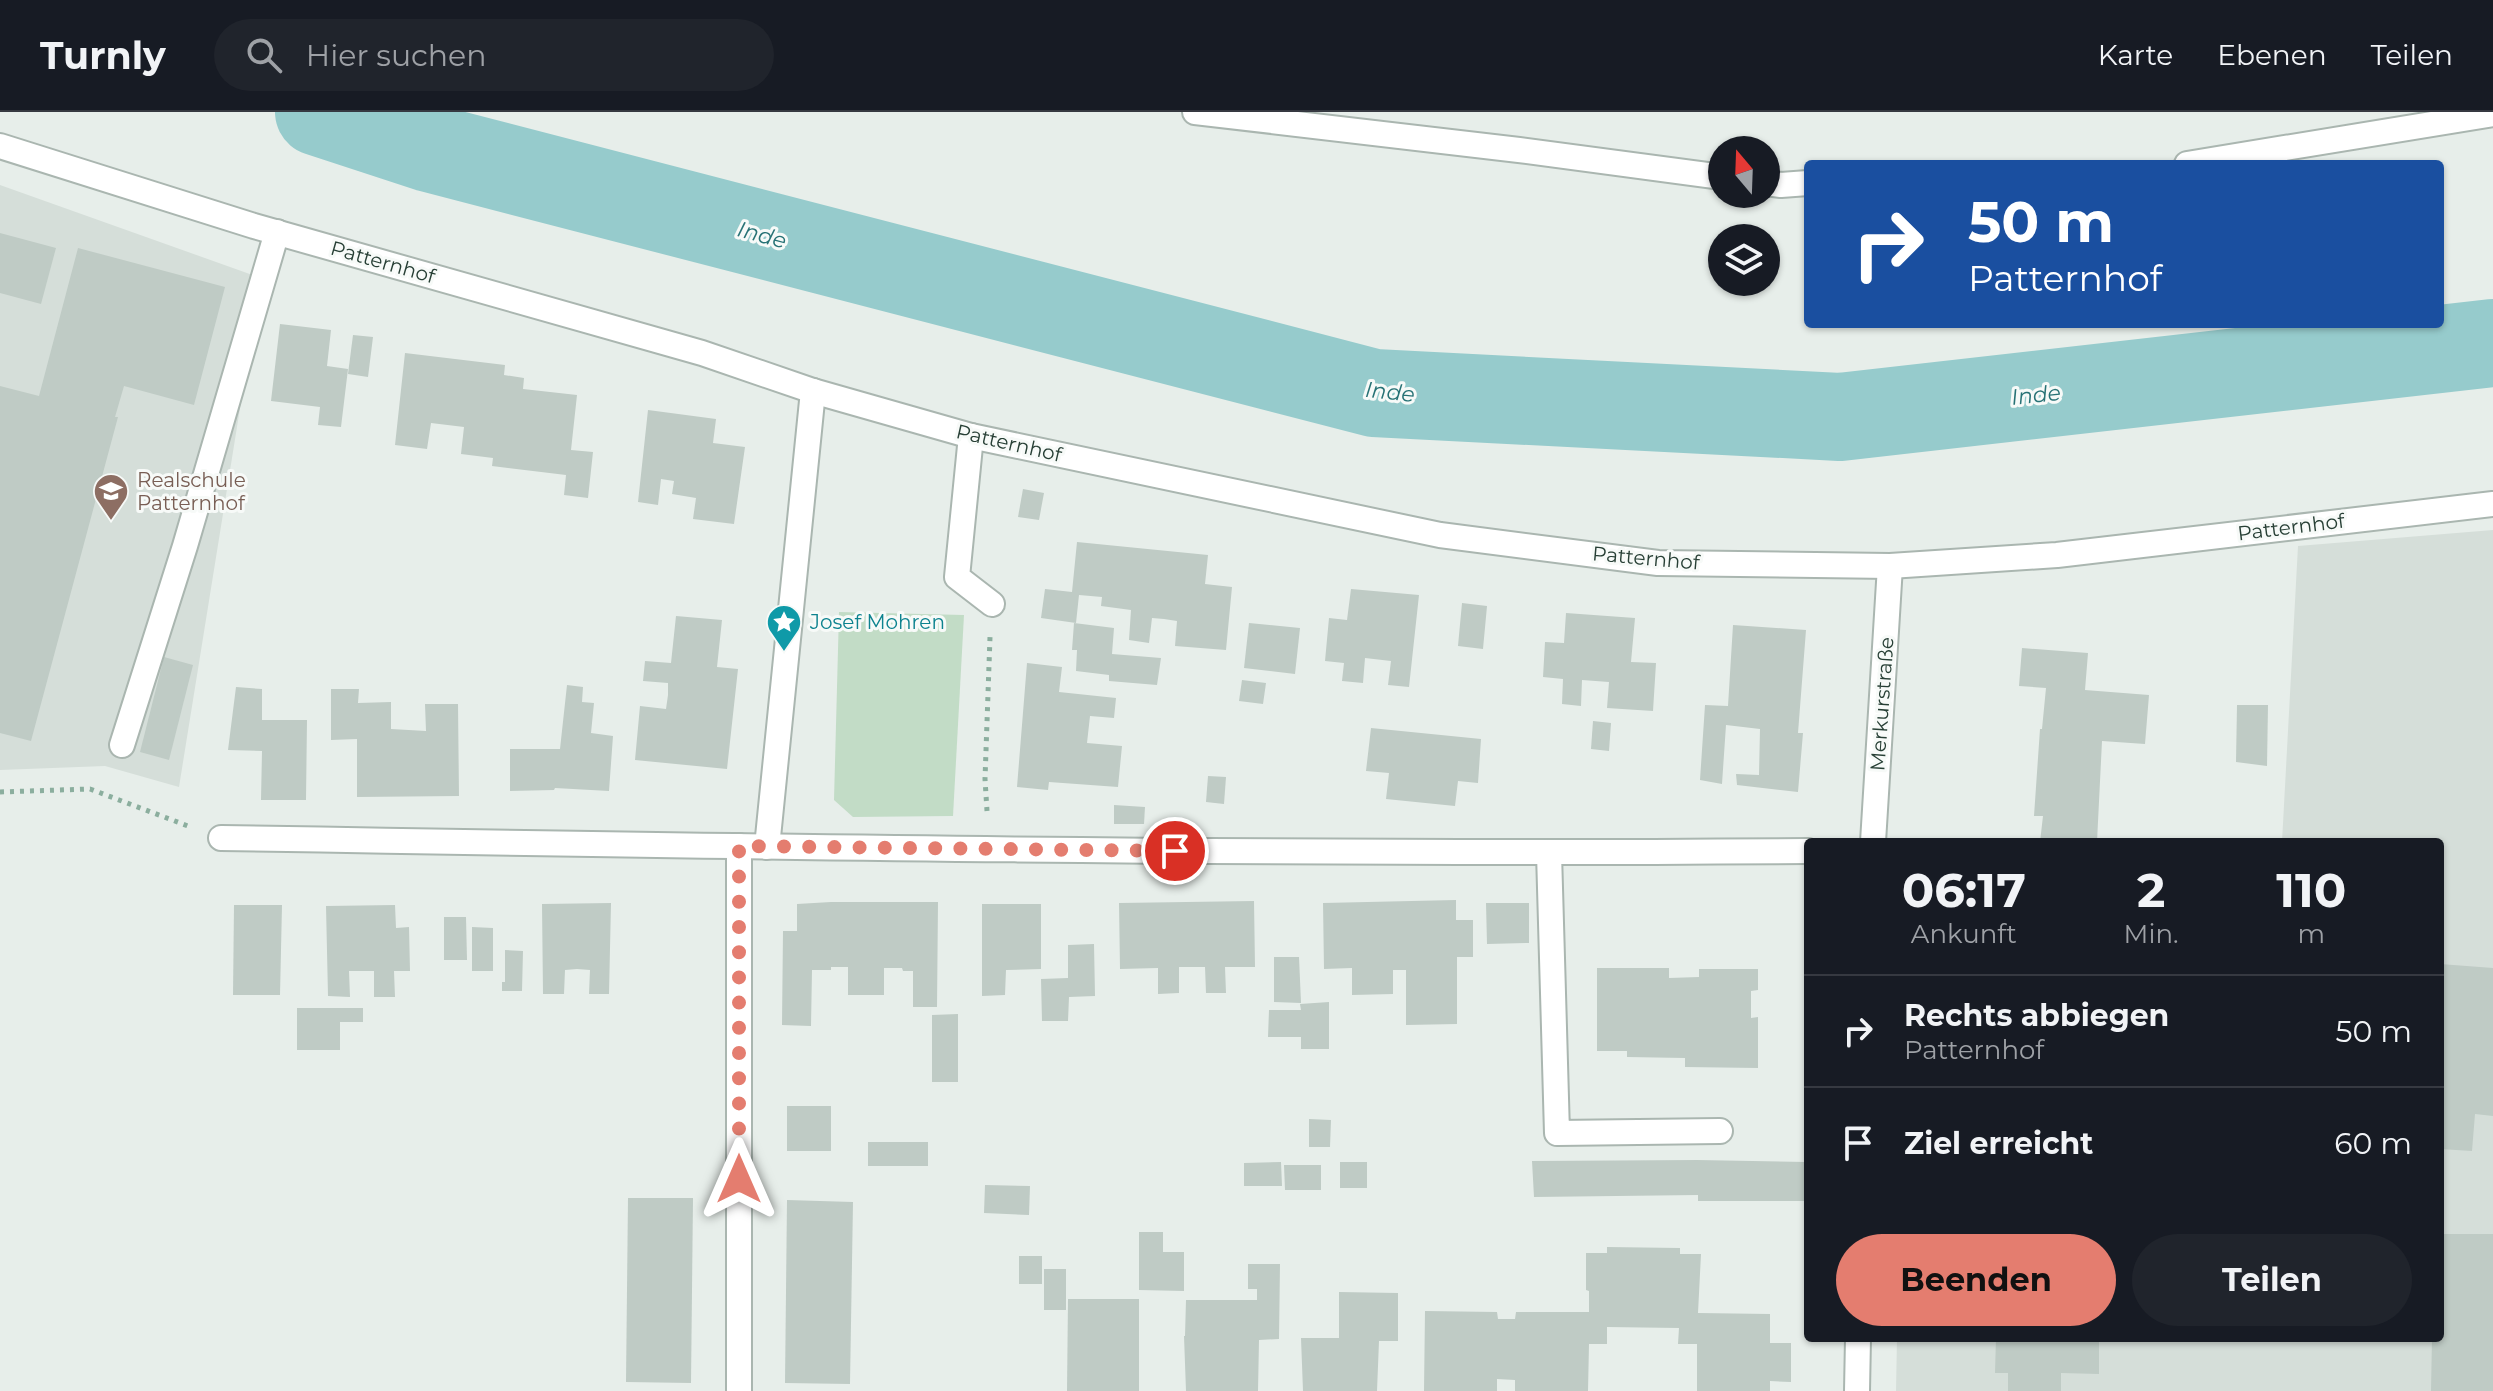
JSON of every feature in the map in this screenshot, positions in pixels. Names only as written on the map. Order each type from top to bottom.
[{"type":"street","points":[[1195,112],[1708,175]]},
{"type":"street","points":[[2211,160],[2493,114]]},
{"type":"street","name":"Patternhof","points":[[0,146],[277,232],[702,353],[813,391],[971,436],[1440,535],[1658,563],[1890,566],[2057,555],[2493,504]]},
{"type":"street","points":[[1780,183],[1804,183]]},
{"type":"street","points":[[122,745],[185,546],[277,232]]},
{"type":"street","points":[[767,847],[813,391]]},
{"type":"street","points":[[971,436],[957,577],[992,604]]},
{"type":"street","name":"Merkurstraße","points":[[1873,838],[1890,566]]},
{"type":"street","points":[[221,838],[988,850],[1804,851]]},
{"type":"street","points":[[739,846],[739,1391]]},
{"type":"street","points":[[1549,853],[1557,1133],[1720,1131]]},
{"type":"street","points":[[1857,1391],[1858,1342]]},
{"type":"path","points":[[988,850],[985,779],[992,604]]},
{"type":"path","points":[[0,792],[90,789],[221,838]]},
{"type":"shaded area","name":"Realschule Patternhof","points":[[0,185],[261,278],[179,787],[105,766],[0,770]]},
{"type":"shaded area","points":[[2493,530],[2493,1391],[1896,1391],[1897,1342],[2444,1342],[2444,838],[2282,838],[2298,546]]},
{"type":"green space","points":[[839,612],[964,615],[953,816],[853,817],[834,800]]},
{"type":"building","points":[[0,233],[56,248],[41,304],[0,293]]},
{"type":"building","points":[[78,248],[225,287],[194,405],[124,386],[31,741],[0,733],[0,386],[39,396]]},
{"type":"building","points":[[280,324],[331,330],[327,366],[348,369],[341,427],[318,425],[320,407],[271,401]]},
{"type":"building","points":[[353,335],[373,337],[368,377],[348,374]]},
{"type":"building","points":[[405,353],[505,365],[504,375],[524,378],[523,389],[577,395],[571,450],[593,452],[588,498],[564,495],[566,475],[492,466],[493,458],[461,454],[464,427],[431,423],[427,449],[395,445]]},
{"type":"building","points":[[648,410],[716,419],[713,443],[745,447],[734,524],[693,519],[696,498],[672,494],[674,481],[661,479],[658,505],[638,502]]},
{"type":"building","points":[[1023,489],[1044,493],[1039,520],[1018,517]]},
{"type":"building","points":[[1077,542],[1208,555],[1205,584],[1232,587],[1226,650],[1175,646],[1177,621],[1164,619],[1152,618],[1149,643],[1129,640],[1131,610],[1101,606],[1102,597],[1079,595],[1076,623],[1041,618],[1045,589],[1072,592]]},
{"type":"building","points":[[1351,589],[1419,595],[1409,687],[1388,685],[1391,661],[1365,658],[1363,683],[1342,681],[1344,663],[1325,661],[1329,618],[1347,620]]},
{"type":"building","points":[[1462,603],[1487,606],[1483,649],[1458,646]]},
{"type":"building","points":[[1566,613],[1635,618],[1631,662],[1656,663],[1653,711],[1607,708],[1609,682],[1582,680],[1581,706],[1562,704],[1563,679],[1543,677],[1545,642],[1564,643]]},
{"type":"building","points":[[676,616],[722,620],[717,667],[738,669],[727,769],[635,760],[640,706],[666,709],[668,695],[668,683],[643,681],[645,661],[671,663]]},
{"type":"building","points":[[1074,623],[1114,628],[1112,654],[1161,658],[1157,685],[1109,681],[1109,675],[1076,671],[1077,650],[1072,650]]},
{"type":"building","points":[[1249,623],[1300,628],[1295,674],[1244,668]]},
{"type":"building","points":[[1733,625],[1806,630],[1798,733],[1803,733],[1798,792],[1737,785],[1736,774],[1759,775],[1760,729],[1726,725],[1722,784],[1700,780],[1705,705],[1728,706]]},
{"type":"building","points":[[2022,648],[2088,653],[2085,690],[2149,695],[2145,744],[2102,741],[2097,838],[2040,838],[2043,816],[2034,816],[2046,688],[2019,686]]},
{"type":"building","points":[[164,657],[193,665],[169,760],[140,752]]},
{"type":"building","points":[[1027,663],[1062,667],[1059,692],[1116,698],[1114,718],[1090,716],[1087,743],[1122,746],[1118,787],[1049,782],[1048,790],[1017,787]]},
{"type":"building","points":[[1242,680],[1266,683],[1263,704],[1239,701]]},
{"type":"building","points":[[567,685],[583,687],[582,702],[594,703],[591,733],[613,736],[609,791],[555,788],[510,791],[510,749],[560,749]]},
{"type":"building","points":[[236,687],[262,689],[262,720],[307,720],[306,800],[261,800],[262,751],[228,750]]},
{"type":"building","points":[[331,689],[359,689],[358,703],[391,702],[391,729],[426,731],[425,704],[458,704],[459,796],[357,797],[357,739],[331,740]]},
{"type":"building","points":[[2237,705],[2268,705],[2267,766],[2236,762]]},
{"type":"building","points":[[1593,721],[1611,723],[1609,751],[1591,749]]},
{"type":"building","points":[[1371,728],[1481,739],[1478,783],[1458,781],[1455,806],[1386,799],[1389,773],[1366,771]]},
{"type":"building","points":[[1208,776],[1226,777],[1224,804],[1206,802]]},
{"type":"building","points":[[1114,805],[1145,807],[1144,824],[1114,824]]},
{"type":"building","points":[[1456,900],[1456,920],[1473,920],[1473,957],[1457,957],[1457,1024],[1406,1025],[1406,970],[1393,970],[1393,994],[1352,995],[1352,968],[1324,969],[1323,903]]},
{"type":"building","points":[[1254,901],[1255,967],[1225,967],[1226,993],[1206,993],[1205,967],[1179,967],[1179,993],[1158,994],[1158,968],[1120,969],[1119,903]]},
{"type":"building","points":[[938,902],[937,1007],[913,1007],[913,971],[884,968],[884,995],[848,995],[848,967],[831,967],[831,970],[812,970],[811,1026],[782,1025],[783,931],[797,931],[797,904]]},
{"type":"building","points":[[611,903],[609,994],[589,994],[590,970],[577,969],[565,970],[564,994],[543,994],[542,904]]},
{"type":"building","points":[[1486,903],[1529,903],[1529,943],[1487,944]]},
{"type":"building","points":[[982,904],[1041,904],[1041,969],[1006,970],[1005,995],[982,996]]},
{"type":"building","points":[[234,905],[282,905],[280,995],[233,995]]},
{"type":"building","points":[[395,905],[396,928],[409,927],[410,971],[394,971],[395,997],[374,997],[374,971],[349,971],[350,997],[328,996],[326,906]]},
{"type":"building","points":[[444,917],[466,917],[467,960],[444,960]]},
{"type":"building","points":[[472,927],[493,928],[493,971],[472,971]]},
{"type":"building","points":[[1094,944],[1095,996],[1069,997],[1068,1021],[1042,1021],[1041,979],[1068,978],[1068,945]]},
{"type":"building","points":[[505,950],[523,951],[522,991],[502,991]]},
{"type":"building","points":[[1274,957],[1299,957],[1301,1003],[1274,1002]]},
{"type":"building","points":[[2444,964],[2493,968],[2493,1116],[2475,1114],[2472,1151],[2444,1149]]},
{"type":"building","points":[[1597,968],[1669,968],[1669,978],[1699,977],[1699,969],[1758,969],[1758,990],[1751,991],[1751,1018],[1758,1017],[1758,1068],[1685,1067],[1685,1058],[1627,1057],[1627,1051],[1597,1051]]},
{"type":"building","points":[[1329,1002],[1329,1049],[1301,1049],[1301,1037],[1268,1037],[1269,1010],[1301,1010],[1300,1004]]},
{"type":"building","points":[[297,1008],[363,1008],[363,1022],[340,1022],[340,1050],[297,1050]]},
{"type":"building","points":[[958,1014],[958,1082],[932,1082],[932,1015]]},
{"type":"building","points":[[787,1106],[831,1106],[831,1151],[787,1151]]},
{"type":"building","points":[[1309,1119],[1331,1120],[1330,1147],[1309,1147]]},
{"type":"building","points":[[868,1142],[928,1142],[928,1166],[868,1166]]},
{"type":"building","points":[[1532,1161],[1804,1162],[1804,1201],[1698,1201],[1698,1195],[1534,1197]]},
{"type":"building","points":[[1281,1162],[1282,1186],[1244,1186],[1244,1163]]},
{"type":"building","points":[[1340,1162],[1367,1162],[1367,1188],[1340,1188]]},
{"type":"building","points":[[1284,1165],[1321,1165],[1321,1190],[1285,1190]]},
{"type":"building","points":[[985,1185],[1030,1186],[1029,1215],[984,1213]]},
{"type":"building","points":[[628,1198],[693,1198],[691,1383],[626,1382]]},
{"type":"building","points":[[787,1200],[853,1202],[850,1384],[785,1383]]},
{"type":"building","points":[[1139,1232],[1163,1232],[1163,1252],[1184,1252],[1184,1291],[1139,1290]]},
{"type":"building","points":[[2444,1234],[2493,1234],[2493,1391],[2431,1391],[2432,1342],[2444,1342]]},
{"type":"building","points":[[1607,1247],[1680,1248],[1680,1254],[1701,1254],[1698,1313],[1770,1314],[1770,1343],[1791,1343],[1791,1382],[1770,1381],[1770,1391],[1697,1391],[1697,1344],[1678,1344],[1679,1328],[1607,1327],[1607,1344],[1589,1344],[1588,1391],[1515,1391],[1515,1380],[1497,1379],[1497,1391],[1424,1391],[1425,1311],[1497,1312],[1498,1319],[1515,1319],[1516,1312],[1589,1312],[1586,1253],[1607,1253]]},
{"type":"building","points":[[1019,1256],[1042,1256],[1042,1284],[1019,1284]]},
{"type":"building","points":[[1248,1264],[1280,1264],[1279,1339],[1259,1340],[1258,1391],[1186,1391],[1186,1300],[1257,1300],[1257,1289],[1248,1289]]},
{"type":"building","points":[[1044,1269],[1066,1269],[1066,1310],[1044,1310]]},
{"type":"building","points":[[1339,1292],[1398,1293],[1398,1341],[1379,1341],[1377,1391],[1303,1391],[1301,1338],[1339,1338]]},
{"type":"building","points":[[1068,1299],[1139,1299],[1139,1391],[1067,1391]]},
{"type":"building","points":[[1996,1342],[2099,1342],[2099,1374],[2061,1373],[2061,1391],[2008,1391],[2008,1373],[1995,1373]]},
{"type":"waterway","name":"Inde","points":[[319,112],[429,148],[1374,393],[1840,417],[2493,343]]},
{"type":"place","name":"Realschule Patternhof","points":[[111,522]]},
{"type":"place","name":"Josef Mohren","points":[[784,653]]},
{"type":"route","points":[[739,1179],[739,846],[1175,851]]}]
